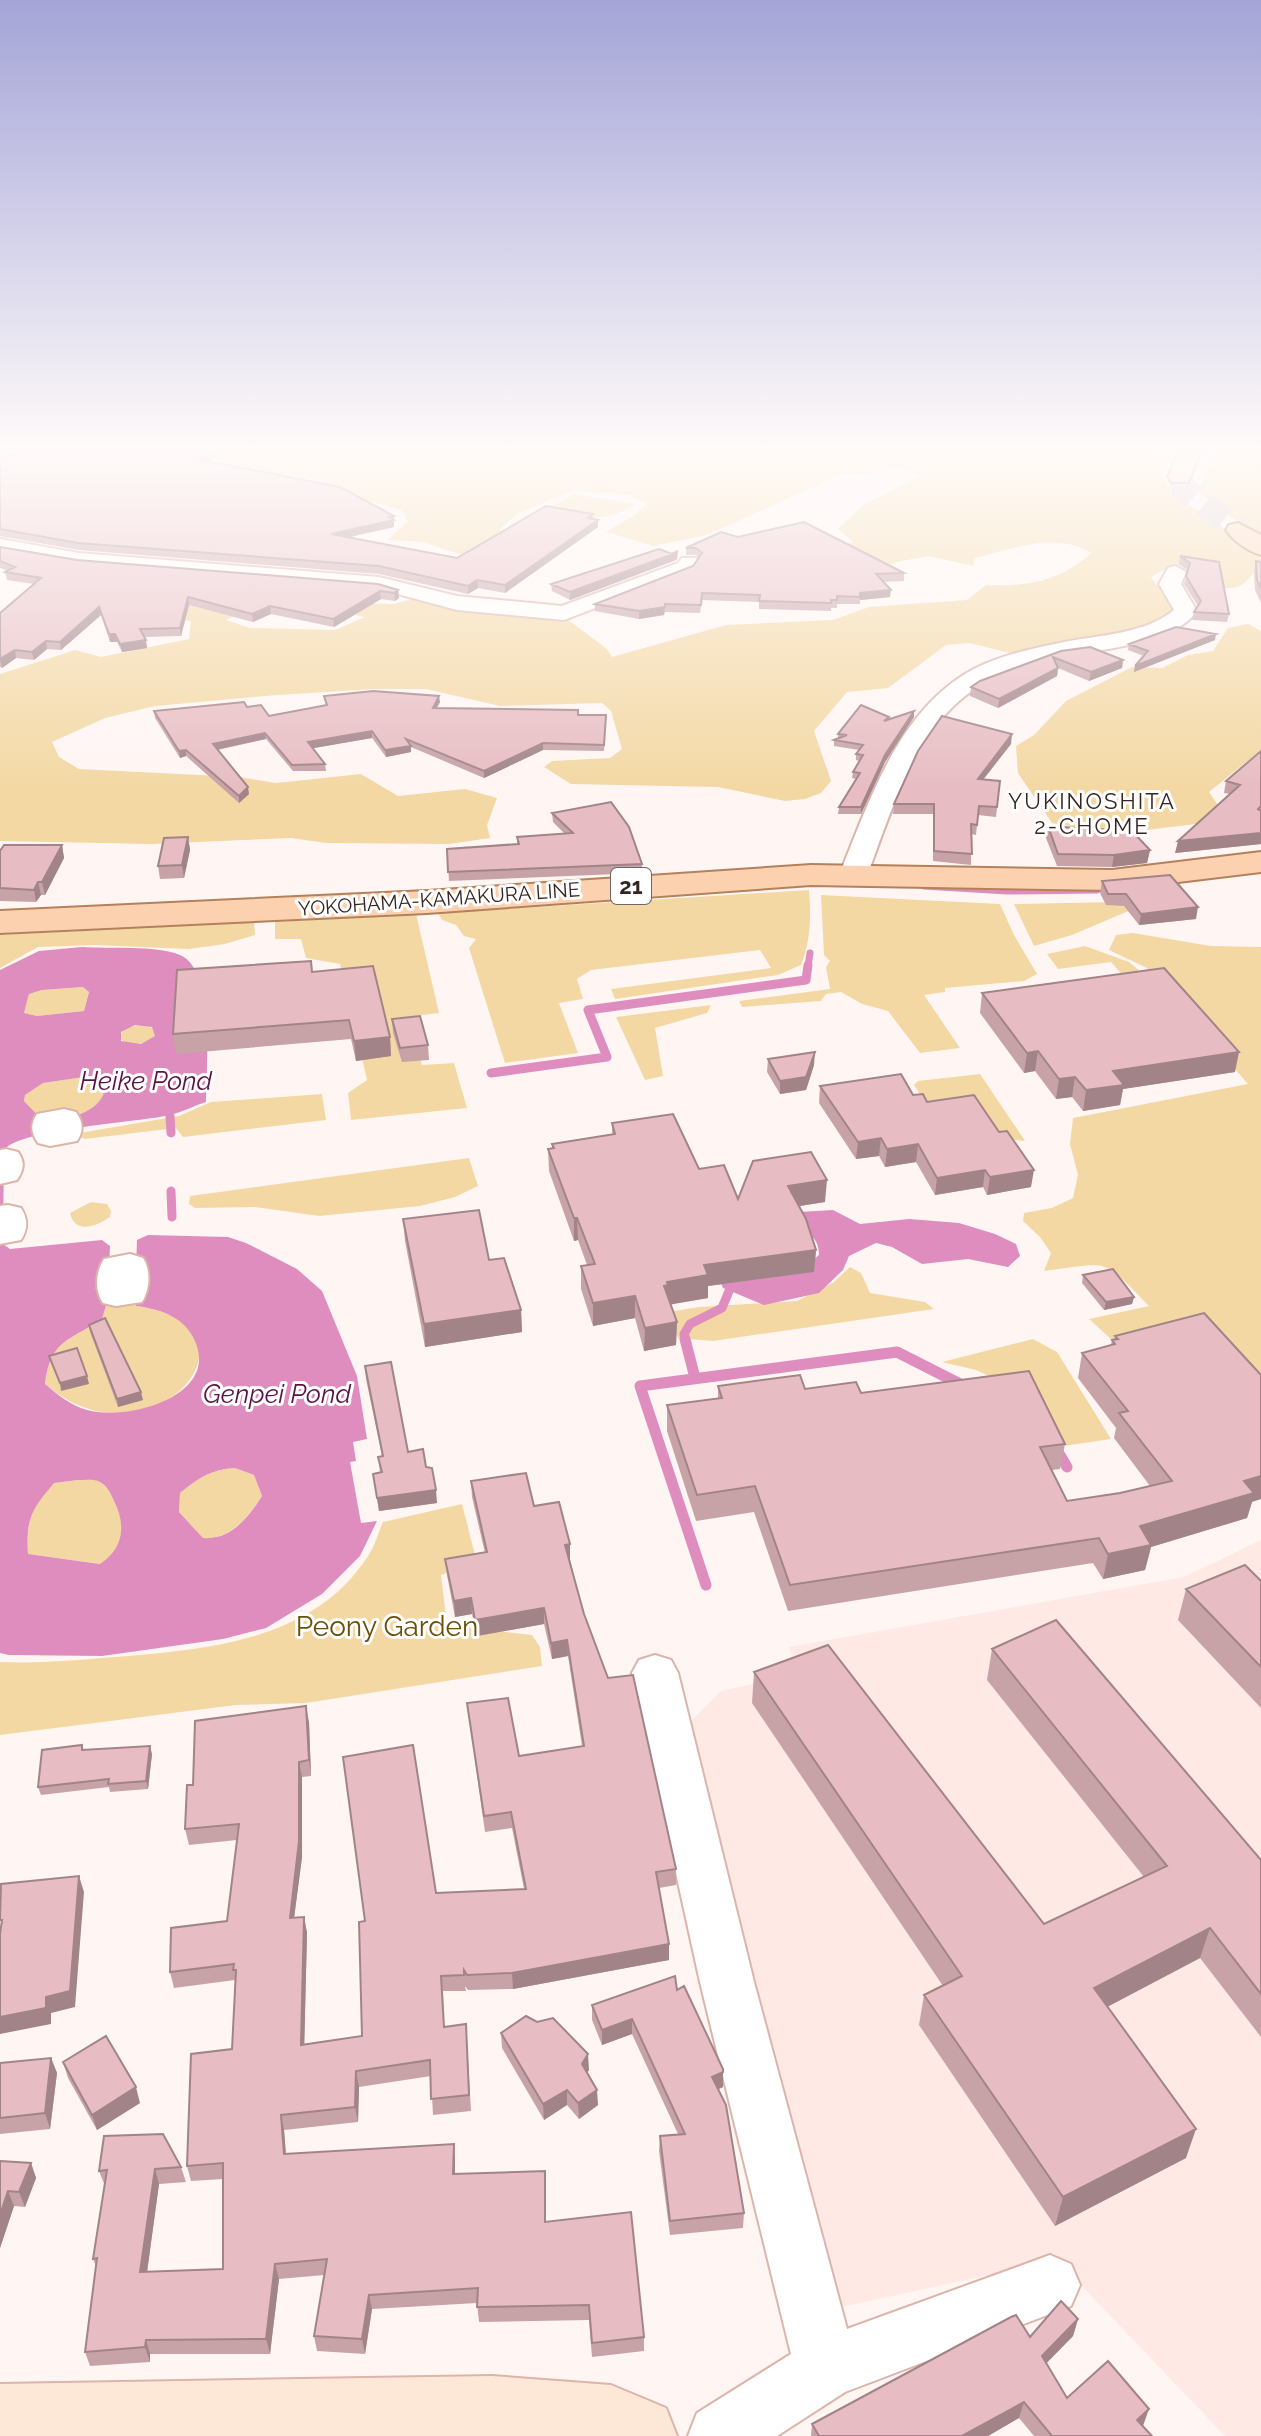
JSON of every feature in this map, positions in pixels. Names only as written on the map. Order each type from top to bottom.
[{"type":"main road","name":"YOKOHAMA-KAMAKURA LINE","points":[[0,922],[427,902],[711,880],[854,873],[956,879],[1099,881],[1180,874],[1261,862]]},
{"type":"main road","points":[[0,2423],[492,2415],[620,2432]]},
{"type":"street","points":[[113,562],[379,583],[457,603],[564,613],[685,567],[689,562]]},
{"type":"street","points":[[854,873],[900,766],[919,732],[948,701],[973,680],[1025,658],[1145,633],[1174,623],[1186,611],[1170,584],[1175,572]]},
{"type":"street","points":[[0,1160],[6,1159],[5,1173],[0,1174]]},
{"type":"street","points":[[0,1217],[8,1216],[8,1232],[0,1233]]},
{"type":"street","points":[[655,1673],[727,1982],[826,2368]]},
{"type":"street","points":[[720,2436],[826,2368],[1050,2285]]},
{"type":"shaded area","points":[[1261,1540],[1261,2436],[1225,2436],[1057,2260],[833,2309],[680,1732],[721,1691],[798,1674],[789,1647],[1184,1577]]},
{"type":"green space","points":[[835,562],[899,562],[897,562],[850,580]]},
{"type":"green space","points":[[954,562],[974,562],[973,566]]},
{"type":"green space","points":[[1080,562],[1261,562],[1261,565],[1243,584],[1232,588],[1220,587],[1173,570],[1162,571],[1151,578],[1176,609],[1115,635],[1036,652],[1010,653],[969,643],[946,645],[888,688],[847,692],[814,731],[831,781],[821,793],[805,799],[785,801],[718,787],[571,784],[544,767],[552,761],[610,758],[622,749],[611,711],[602,703],[500,706],[426,689],[372,689],[155,706],[105,718],[52,742],[59,757],[79,769],[239,777],[276,783],[361,774],[398,796],[465,789],[497,798],[487,825],[490,838],[449,844],[326,843],[291,838],[151,844],[0,841],[0,674],[75,650],[101,657],[189,639],[191,621],[152,617],[175,594],[262,602],[226,620],[250,628],[335,630],[365,617],[340,612],[352,603],[395,604],[414,598],[459,609],[568,620],[607,649],[612,657],[726,625],[833,620],[869,607],[967,600],[986,585],[1015,585],[1042,580]]},
{"type":"green space","points":[[1248,624],[1261,631],[1261,750],[1209,792],[1228,820],[1114,834],[1052,823],[1018,773],[1016,746],[1034,735],[1066,701],[1132,667],[1162,668],[1188,655],[1213,651],[1228,628]]},
{"type":"green space","points":[[809,890],[810,928],[801,965],[778,975],[615,999],[611,989],[771,968],[760,950],[591,970],[577,979],[583,999],[559,1003],[578,1053],[505,1063],[469,948],[476,939],[464,936],[456,925],[442,920],[438,913]]},
{"type":"green space","points":[[821,895],[1000,904],[1037,974],[1024,981],[945,988],[945,992],[924,995],[960,1048],[920,1053],[888,1011],[862,1004],[841,992],[826,994],[821,1001],[742,1007],[739,1001],[830,989],[826,967],[830,961],[824,955]]},
{"type":"green space","points":[[1118,902],[1131,910],[1072,935],[1034,946],[1014,904]]},
{"type":"green space","points":[[416,914],[439,1013],[422,1015],[409,1022],[422,1065],[454,1063],[467,1108],[351,1120],[348,1093],[367,1080],[340,964],[306,958],[301,939],[275,939],[275,922]]},
{"type":"green space","points":[[254,922],[255,935],[225,944],[189,949],[94,945],[38,947],[0,968],[0,935]]},
{"type":"green space","points":[[1133,933],[1211,946],[1261,947],[1261,1395],[1140,1339],[1111,1339],[1089,1319],[1149,1306],[1121,1278],[1104,1267],[1094,1265],[1044,1271],[1051,1253],[1023,1221],[1024,1213],[1052,1208],[1073,1198],[1078,1175],[1070,1144],[1073,1118],[1248,1084],[1147,968],[1109,950],[1116,935]]},
{"type":"green space","points":[[1085,946],[1129,962],[1158,986],[1126,979],[1111,962],[1058,969],[1047,954]]},
{"type":"green space","points":[[83,987],[89,991],[84,1011],[37,1016],[24,1013],[29,994]]},
{"type":"green space","points":[[711,1005],[707,1013],[655,1028],[663,1076],[645,1080],[616,1017]]},
{"type":"green space","points":[[141,1024],[155,1029],[155,1036],[137,1044],[119,1038],[124,1029]]},
{"type":"green space","points":[[980,1074],[1025,1141],[998,1138],[928,1106],[914,1085],[918,1081]]},
{"type":"green space","points":[[84,1077],[100,1084],[105,1090],[96,1105],[81,1114],[45,1124],[24,1101],[25,1095],[43,1083]]},
{"type":"green space","points":[[322,1094],[326,1120],[183,1137],[176,1128],[85,1139],[74,1134],[179,1116],[211,1102]]},
{"type":"green space","points":[[469,1158],[478,1186],[455,1197],[420,1206],[319,1216],[255,1207],[195,1208],[189,1204],[190,1196]]},
{"type":"green space","points":[[91,1202],[107,1204],[110,1217],[87,1227],[77,1224],[70,1213]]},
{"type":"green space","points":[[850,1267],[861,1273],[870,1293],[925,1302],[934,1309],[713,1341],[678,1338],[669,1312],[699,1307],[797,1301],[834,1282]]},
{"type":"green space","points":[[135,1289],[136,1306],[177,1319],[197,1339],[198,1363],[184,1387],[158,1405],[124,1413],[85,1408],[45,1384],[51,1358],[63,1343],[102,1319],[108,1299]]},
{"type":"green space","points":[[1033,1339],[1057,1352],[1111,1439],[1057,1447],[1015,1388],[976,1370],[942,1362]]},
{"type":"green space","points":[[235,1468],[254,1475],[262,1496],[238,1526],[222,1535],[203,1538],[179,1512],[180,1493],[206,1475]]},
{"type":"green space","points":[[98,1481],[111,1495],[121,1527],[121,1536],[114,1551],[101,1564],[28,1554],[29,1523],[39,1501],[53,1483]]},
{"type":"green space","name":"Peony Garden","points":[[462,1504],[477,1563],[441,1575],[447,1625],[532,1635],[540,1647],[542,1666],[306,1703],[236,1705],[0,1735],[0,1662],[64,1661],[162,1653],[196,1649],[262,1634],[292,1622],[321,1605],[346,1584],[370,1552],[383,1522]]},
{"type":"water","name":"Genpei Pond","points":[[82,947],[145,949],[180,955],[191,964],[204,999],[206,1102],[170,1115],[53,1132],[13,1143],[4,1150],[3,1244],[10,1249],[102,1240],[110,1246],[109,1270],[136,1268],[137,1240],[148,1235],[228,1237],[246,1243],[297,1269],[322,1291],[357,1376],[367,1439],[353,1442],[356,1461],[350,1462],[361,1523],[377,1521],[360,1556],[322,1594],[266,1628],[223,1639],[102,1656],[0,1653],[0,970],[39,951]],"holes":[[[83,987],[89,992],[84,1011],[37,1016],[24,1013],[29,994]],[[135,1025],[152,1027],[155,1036],[141,1044],[121,1041],[121,1032]],[[84,1077],[105,1089],[102,1097],[89,1109],[46,1124],[24,1101],[25,1095],[43,1083]],[[134,1289],[136,1306],[169,1315],[183,1324],[193,1337],[199,1357],[195,1375],[184,1389],[167,1400],[147,1407],[105,1413],[75,1405],[45,1384],[51,1358],[63,1343],[102,1319],[108,1299]],[[235,1468],[254,1475],[262,1496],[238,1526],[222,1535],[203,1538],[179,1512],[180,1493],[199,1479],[219,1470]],[[78,1480],[96,1480],[106,1487],[118,1510],[121,1527],[118,1543],[108,1558],[100,1564],[28,1554],[29,1523],[54,1483]]]},
{"type":"water","points":[[833,1210],[860,1224],[909,1219],[959,1223],[1016,1244],[1020,1256],[1008,1267],[968,1259],[922,1264],[892,1247],[876,1243],[849,1256],[843,1270],[819,1293],[764,1305],[723,1288],[713,1266],[804,1267],[819,1255],[816,1242],[809,1234],[787,1224],[782,1213]]},
{"type":"building","points":[[2,562],[98,562],[378,584],[398,590],[394,593],[380,591],[333,619],[270,606],[252,614],[188,597],[180,628],[140,629],[146,640],[120,644],[115,634],[109,634],[99,607],[60,642],[46,641],[32,652],[15,650],[0,659],[0,613],[41,578],[5,572],[15,567]]},
{"type":"building","points":[[322,562],[538,562],[505,585],[477,580],[468,586],[379,566]]},
{"type":"building","points":[[620,562],[652,562],[570,592],[551,584]]},
{"type":"building","points":[[696,562],[882,562],[904,573],[876,574],[891,590],[860,593],[860,597],[837,596],[837,600],[831,600],[831,603],[759,601],[760,595],[702,593],[701,605],[665,604],[665,607],[639,611],[595,604],[693,566]]},
{"type":"building","points":[[1219,562],[1229,614],[1194,612],[1201,601],[1186,576],[1190,563]]},
{"type":"building","points":[[1256,562],[1259,562],[1261,588],[1257,580]]},
{"type":"building","points":[[1176,627],[1216,634],[1135,666],[1148,651],[1129,644]]},
{"type":"building","points":[[1090,647],[1123,660],[1091,672],[1053,657],[1058,668],[999,699],[971,687],[1061,651]]},
{"type":"building","points":[[373,691],[439,696],[433,708],[578,710],[578,715],[606,715],[604,745],[543,743],[484,771],[406,739],[411,746],[385,750],[372,731],[308,742],[325,764],[292,765],[265,733],[213,744],[248,787],[239,796],[186,750],[179,751],[154,711],[244,702],[247,707],[261,705],[269,716],[327,705],[324,696]]},
{"type":"building","points":[[861,705],[889,717],[884,721],[914,711],[885,755],[861,807],[839,807],[860,773],[853,772],[863,755],[856,754],[863,745],[834,740],[847,735],[838,734]]},
{"type":"building","points":[[942,716],[1012,734],[978,779],[1000,781],[997,807],[979,806],[977,825],[971,824],[972,854],[934,851],[934,804],[894,804],[918,751]]},
{"type":"building","points":[[1261,751],[1261,806],[1258,809],[1261,811],[1261,833],[1178,841],[1240,785],[1226,781]]},
{"type":"building","points":[[611,802],[629,827],[642,864],[448,872],[447,849],[519,844],[517,837],[573,833],[552,813]]},
{"type":"building","points":[[1048,826],[1131,830],[1150,850],[1114,855],[1058,854]]},
{"type":"building","points":[[188,837],[182,865],[158,866],[164,838]]},
{"type":"building","points":[[4,845],[62,845],[42,882],[38,882],[34,890],[0,888],[0,851]]},
{"type":"building","points":[[1170,875],[1198,907],[1141,914],[1126,894],[1108,894],[1102,881]]},
{"type":"building","points":[[311,961],[312,972],[373,966],[390,1037],[354,1041],[349,1020],[173,1034],[177,970]]},
{"type":"building","points":[[1164,968],[1239,1052],[1113,1071],[1124,1085],[1086,1090],[1075,1077],[1059,1079],[1038,1051],[1027,1053],[982,993]]},
{"type":"building","points":[[420,1016],[428,1045],[400,1048],[392,1019]]},
{"type":"building","points":[[815,1052],[806,1077],[780,1081],[768,1059]]},
{"type":"building","points":[[901,1074],[913,1095],[923,1094],[927,1102],[974,1095],[999,1132],[1007,1131],[1034,1170],[990,1177],[985,1170],[937,1178],[918,1144],[887,1149],[881,1138],[858,1142],[820,1086]]},
{"type":"building","points":[[673,1114],[699,1169],[724,1165],[738,1199],[753,1161],[811,1152],[827,1180],[788,1186],[806,1219],[816,1250],[704,1265],[708,1275],[667,1282],[668,1285],[664,1286],[677,1322],[645,1328],[635,1296],[593,1303],[581,1266],[595,1264],[548,1149],[554,1148],[552,1144],[615,1134],[612,1123]]},
{"type":"building","points":[[479,1210],[489,1260],[504,1258],[521,1310],[424,1324],[403,1219]]},
{"type":"building","points":[[1113,1269],[1134,1297],[1106,1302],[1083,1275]]},
{"type":"building","points":[[1204,1313],[1261,1375],[1261,1476],[1244,1481],[1254,1493],[1140,1526],[1151,1545],[1108,1554],[1099,1538],[790,1585],[755,1486],[697,1495],[667,1405],[722,1398],[718,1386],[800,1375],[805,1389],[856,1382],[861,1393],[1029,1371],[1065,1444],[1040,1447],[1067,1501],[1120,1493],[1172,1481],[1119,1413],[1128,1411],[1082,1353],[1115,1344],[1112,1340],[1118,1339],[1115,1336]]},
{"type":"building","points":[[105,1318],[141,1392],[117,1399],[89,1325]]},
{"type":"building","points":[[77,1348],[87,1376],[60,1383],[49,1356]]},
{"type":"building","points":[[391,1362],[408,1452],[423,1449],[426,1467],[432,1468],[436,1490],[377,1498],[373,1474],[382,1472],[378,1457],[383,1456],[365,1366]]},
{"type":"building","points":[[526,1473],[534,1506],[559,1502],[570,1544],[565,1545],[584,1614],[608,1678],[633,1675],[676,1869],[656,1872],[669,1944],[512,1973],[467,1975],[464,1970],[464,1975],[441,1976],[444,2027],[466,2024],[469,2095],[431,2099],[430,2060],[356,2071],[355,2107],[281,2115],[284,2154],[454,2144],[453,2174],[545,2171],[545,2222],[631,2212],[644,2337],[592,2343],[589,2305],[477,2307],[478,2288],[369,2295],[362,2339],[314,2336],[327,2259],[275,2264],[266,2339],[146,2340],[145,2347],[85,2352],[97,2258],[93,2259],[107,2170],[99,2171],[104,2136],[163,2134],[181,2167],[155,2169],[140,2272],[223,2269],[223,2163],[187,2166],[191,2054],[232,2049],[236,1970],[233,1970],[234,1964],[170,1972],[171,1928],[227,1921],[239,1824],[185,1829],[187,1785],[193,1785],[195,1721],[306,1706],[309,1760],[299,1762],[299,1841],[290,1918],[304,1917],[301,2045],[362,2036],[359,1922],[365,1921],[343,1757],[413,1745],[436,1893],[526,1889],[511,1812],[484,1816],[467,1703],[508,1698],[519,1756],[584,1746],[567,1640],[551,1643],[544,1608],[475,1620],[471,1598],[454,1601],[445,1559],[487,1552],[471,1481]]},
{"type":"building","points":[[1245,1565],[1261,1581],[1261,1667],[1186,1589]]},
{"type":"building","points":[[1056,1620],[1261,1860],[1261,1994],[1210,1928],[1094,1988],[1196,2129],[1063,2197],[924,1995],[962,1976],[754,1672],[828,1645],[1044,1924],[1167,1866],[992,1649]]},
{"type":"building","points":[[82,1745],[82,1750],[150,1746],[146,1781],[108,1784],[109,1779],[38,1787],[42,1750]]},
{"type":"building","points":[[79,1876],[70,1991],[46,1997],[46,2008],[0,2017],[1,1884]]},
{"type":"building","points":[[675,1976],[677,1990],[684,1986],[723,2069],[723,2072],[712,2077],[726,2105],[744,2213],[670,2221],[660,2136],[685,2134],[632,2019],[602,2030],[592,2005]]},
{"type":"building","points":[[526,2016],[537,2022],[553,2018],[588,2054],[582,2064],[597,2090],[578,2103],[567,2090],[543,2104],[501,2033]]},
{"type":"building","points":[[106,2036],[136,2087],[92,2115],[63,2062]]},
{"type":"building","points":[[51,2058],[45,2113],[0,2118],[0,2063]]},
{"type":"building","points":[[0,2161],[31,2163],[19,2192],[8,2191],[0,2215]]},
{"type":"building","points":[[1061,2301],[1078,2319],[1042,2356],[1067,2398],[1108,2361],[1149,2409],[1137,2420],[1152,2436],[1052,2436],[1024,2402],[962,2436],[819,2436],[812,2424],[1016,2315],[1030,2337]]},
{"type":"waterway","points":[[924,886],[1007,891],[1097,890]]},
{"type":"waterway","points":[[808,967],[810,953]]},
{"type":"waterway","points":[[491,1073],[607,1057],[588,1010],[806,980],[808,965]]},
{"type":"waterway","points":[[170,1116],[171,1133]]},
{"type":"waterway","points":[[171,1191],[172,1217]]},
{"type":"waterway","points":[[686,1341],[684,1334],[690,1324],[722,1308],[729,1291]]},
{"type":"waterway","points":[[685,1339],[695,1378]]},
{"type":"waterway","points":[[706,1585],[640,1386],[897,1352],[964,1386]]},
{"type":"waterway","points":[[1057,1450],[1067,1467]]},
{"type":"district","name":"YUKINOSHITA 2-CHOME","points":[[1092,814]]},
{"type":"water label","name":"Heike Pond","points":[[146,1081]]}]
